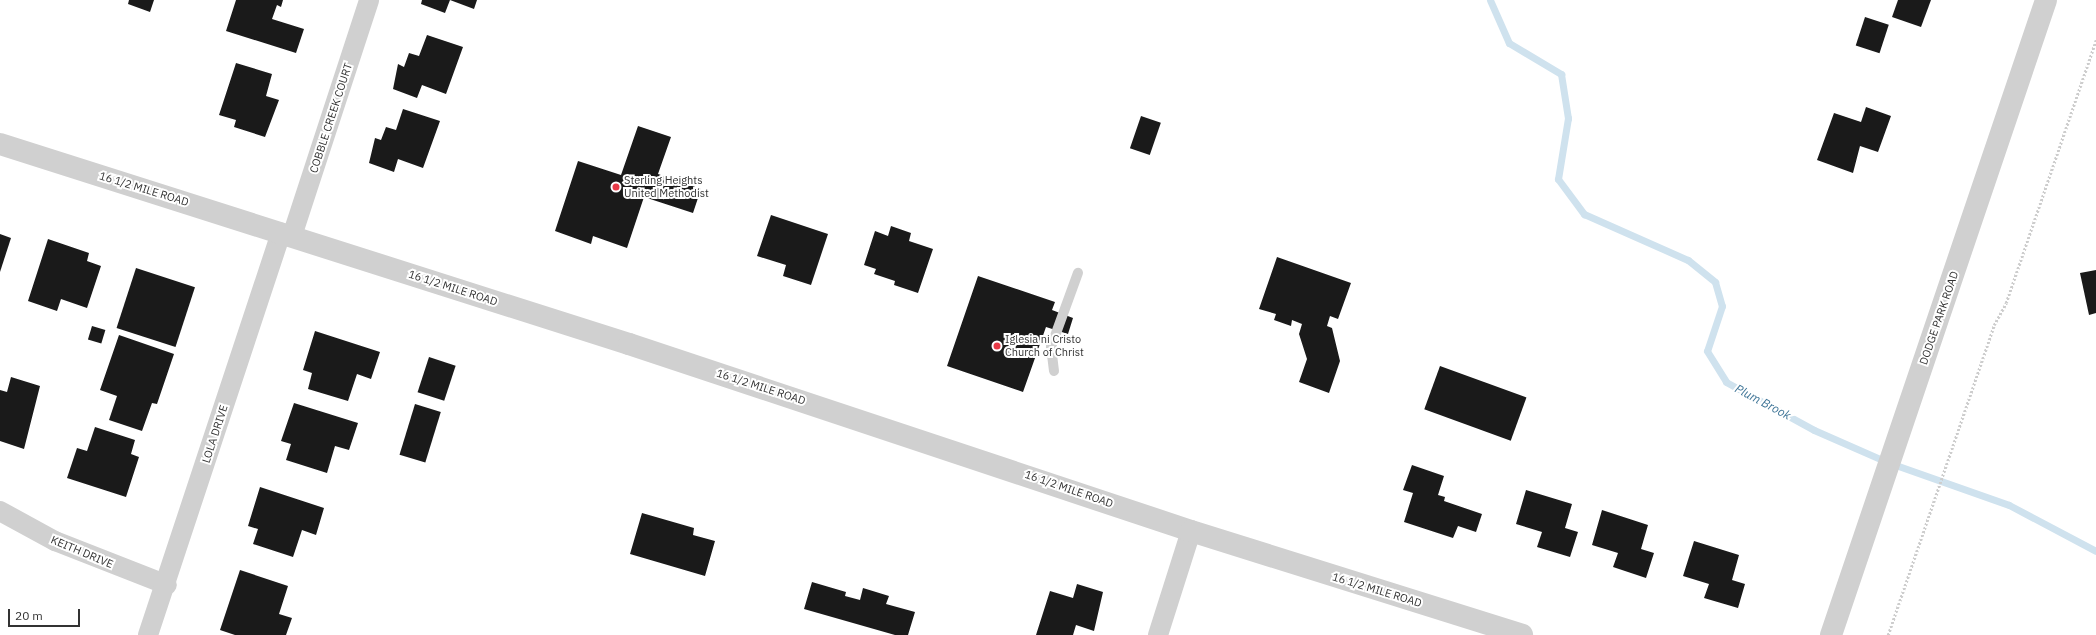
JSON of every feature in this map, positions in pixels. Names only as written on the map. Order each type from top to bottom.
[{"type":"street","name":"COBBLE CREEK COURT","points":[[286,234],[369,0]]},
{"type":"street","name":"DODGE PARK ROAD","points":[[1831,635],[2046,0]]},
{"type":"street","name":"16 1/2 MILE ROAD","points":[[0,144],[286,234],[1018,471],[1191,531],[1522,635]]},
{"type":"street","name":"LOLA DRIVE","points":[[148,635],[167,585],[286,234]]},
{"type":"street","name":"KEITH DRIVE","points":[[0,512],[55,541],[167,585]]},
{"type":"street","points":[[1158,635],[1191,531]]},
{"type":"lane","points":[[1054,371],[1052,347],[1078,273]]},
{"type":"path","points":[[1888,635],[1994,325],[2006,303],[2096,40]]},
{"type":"building","points":[[129,0],[154,0],[150,12],[128,4]]},
{"type":"building","points":[[236,0],[283,0],[281,7],[277,5],[272,19],[304,29],[296,53],[226,31]]},
{"type":"building","points":[[422,0],[450,0],[445,13],[421,4]]},
{"type":"building","points":[[450,0],[477,0],[474,9]]},
{"type":"building","points":[[1898,0],[1931,0],[1921,27],[1892,17]]},
{"type":"building","points":[[1865,17],[1889,25],[1880,53],[1856,46]]},
{"type":"building","points":[[427,35],[463,47],[446,94],[422,85],[417,98],[393,89],[398,64],[404,67],[409,53],[419,56]]},
{"type":"building","points":[[236,63],[272,74],[266,96],[279,100],[265,137],[234,127],[236,120],[219,115]]},
{"type":"building","points":[[1866,107],[1891,116],[1878,152],[1860,146],[1853,173],[1817,160],[1834,113],[1861,122]]},
{"type":"building","points":[[403,109],[440,121],[423,168],[398,159],[394,172],[369,163],[375,138],[381,140],[386,127],[396,130]]},
{"type":"building","points":[[1141,116],[1161,123],[1150,155],[1130,148]]},
{"type":"building","name":"Sterling Heights United Methodist","points":[[638,126],[671,137],[658,174],[701,189],[693,213],[644,197],[627,248],[593,236],[591,244],[555,231],[578,161],[621,175]]},
{"type":"building","points":[[771,215],[828,234],[811,285],[783,276],[786,265],[757,256]]},
{"type":"building","points":[[891,226],[911,233],[909,241],[933,249],[918,293],[894,285],[895,281],[874,274],[876,269],[864,265],[875,231],[888,236]]},
{"type":"building","points":[[0,234],[11,238],[0,272]]},
{"type":"building","points":[[48,239],[89,253],[87,261],[101,266],[87,308],[61,299],[57,311],[28,301]]},
{"type":"building","points":[[1277,257],[1351,283],[1338,319],[1330,316],[1327,326],[1332,328],[1340,361],[1329,393],[1299,382],[1307,359],[1299,334],[1302,324],[1292,320],[1291,326],[1274,320],[1276,314],[1259,309]]},
{"type":"building","points":[[136,268],[195,287],[175,347],[117,328]]},
{"type":"building","points":[[2096,270],[2096,313],[2089,315],[2080,273]]},
{"type":"building","name":"Iglesia ni Cristo Church of Christ","points":[[978,276],[1055,302],[1052,310],[1073,318],[1068,334],[1046,327],[1023,392],[947,366]]},
{"type":"building","points":[[92,326],[105,330],[101,343],[88,339]]},
{"type":"building","points":[[315,331],[380,352],[371,379],[357,374],[348,401],[308,389],[312,373],[303,370]]},
{"type":"building","points":[[119,335],[174,354],[157,404],[152,403],[142,431],[109,420],[117,396],[100,390]]},
{"type":"building","points":[[429,357],[456,366],[444,401],[418,392]]},
{"type":"building","points":[[1440,366],[1526,397],[1511,441],[1424,409]]},
{"type":"building","points":[[11,377],[40,386],[24,449],[0,441],[0,390],[7,392]]},
{"type":"building","points":[[294,403],[358,423],[349,450],[335,446],[327,473],[286,460],[291,444],[281,441]]},
{"type":"building","points":[[415,404],[441,412],[425,463],[400,455]]},
{"type":"building","points":[[95,427],[135,440],[131,454],[139,457],[126,497],[67,478],[77,448],[87,451]]},
{"type":"building","points":[[1412,465],[1444,476],[1438,495],[1445,497],[1444,501],[1482,514],[1476,532],[1458,526],[1453,538],[1404,522],[1413,493],[1403,490]]},
{"type":"building","points":[[260,487],[324,508],[316,535],[302,530],[293,557],[253,544],[258,529],[248,526]]},
{"type":"building","points":[[1526,490],[1572,504],[1565,528],[1578,532],[1570,557],[1537,547],[1542,532],[1516,524]]},
{"type":"building","points":[[1602,510],[1648,525],[1641,549],[1654,553],[1646,578],[1613,567],[1618,553],[1592,545]]},
{"type":"building","points":[[642,513],[694,528],[693,535],[715,541],[705,576],[630,554]]},
{"type":"building","points":[[1694,541],[1739,555],[1732,580],[1745,584],[1738,608],[1704,598],[1709,584],[1683,576]]},
{"type":"building","points":[[240,570],[288,586],[279,614],[292,618],[286,635],[235,635],[220,630]]},
{"type":"building","points":[[812,582],[846,592],[845,596],[860,600],[863,588],[889,596],[886,604],[915,612],[908,635],[895,635],[804,609]]},
{"type":"building","points":[[1077,584],[1103,592],[1094,631],[1076,625],[1073,635],[1036,635],[1050,591],[1073,598]]},
{"type":"waterway","name":"Plum Brook","points":[[1490,0],[1509,43],[1561,74],[1568,118],[1558,179],[1584,214],[1688,260],[1715,282],[1722,306],[1707,351],[1726,382],[1814,430],[1887,462],[2009,505],[2096,551]]},
{"type":"place","name":"Sterling Heights United Methodist","points":[[616,187]]},
{"type":"place","name":"Iglesia ni Cristo Church of Christ","points":[[997,346]]}]
